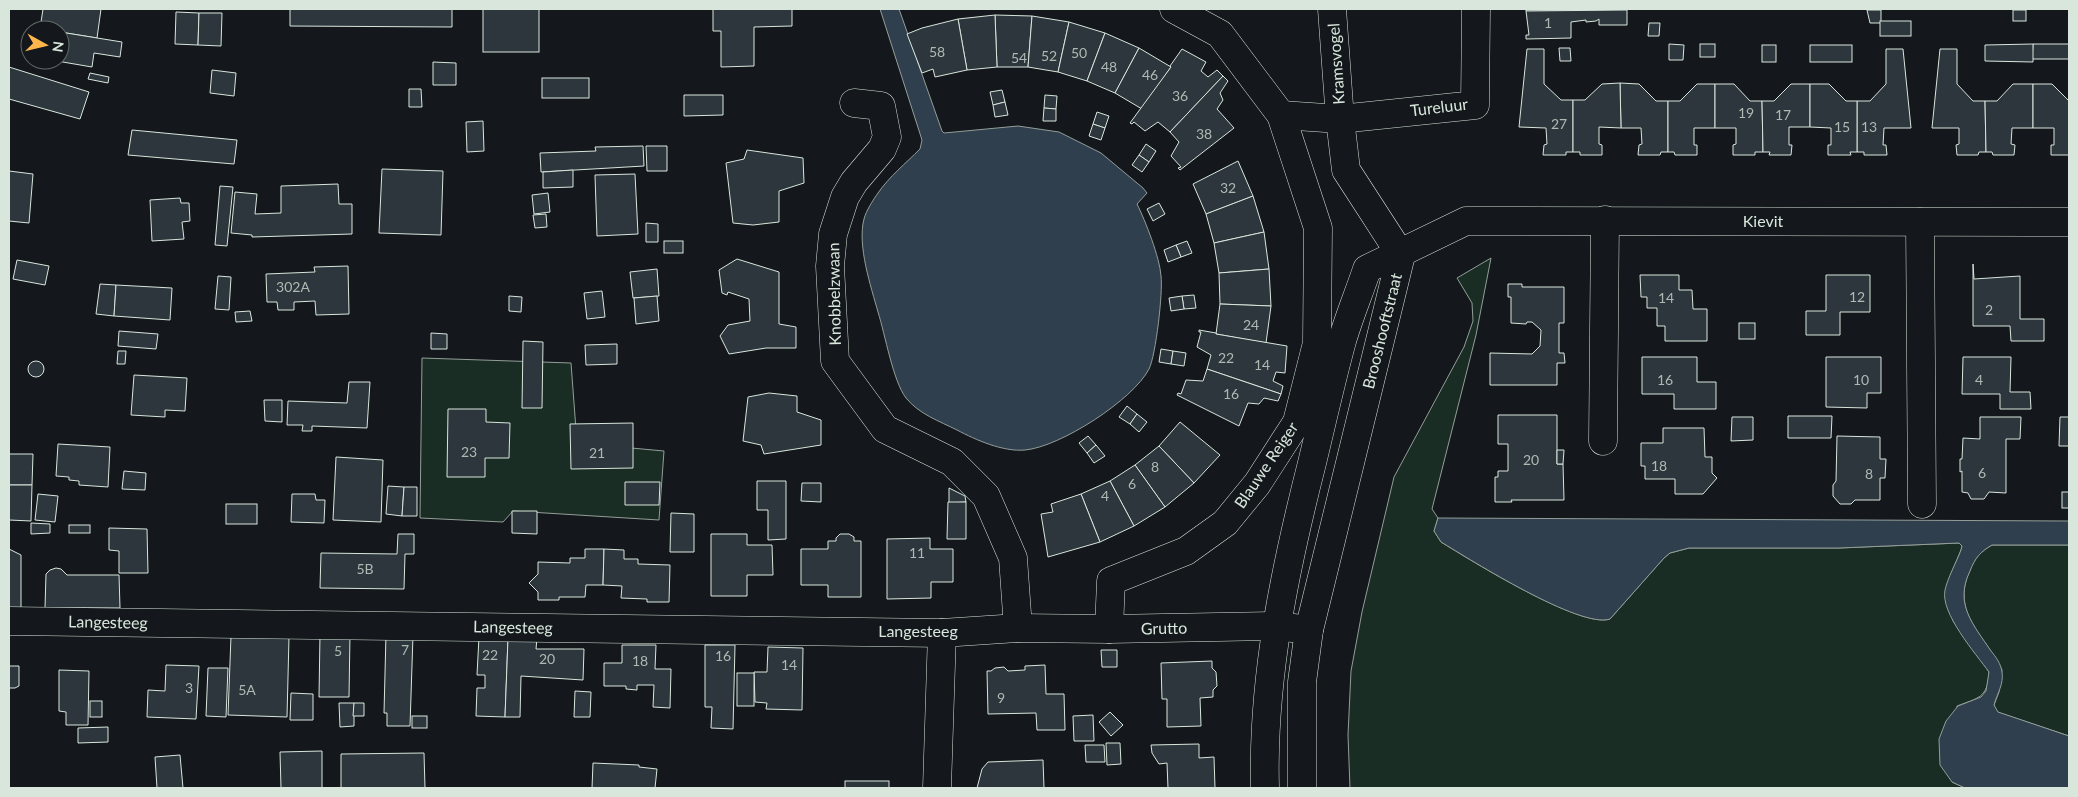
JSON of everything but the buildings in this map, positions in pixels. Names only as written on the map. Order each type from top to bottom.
[{"type":"street","name":"Blauwe Reiger","points":[[1109,630],[1111,581],[1186,551],[1224,523],[1257,484],[1297,422],[1317,343],[1318,228],[1281,115],[1220,34],[1174,9]]},
{"type":"street","name":"Kramsvogel","points":[[1332,9],[1340,119]]},
{"type":"street","name":"Tureluur","points":[[1340,119],[1475,105],[1476,9]]},
{"type":"street","name":"Knobbelzwaan","points":[[854,103],[881,106],[887,137],[882,149],[854,182],[845,197],[833,234],[830,266],[835,360],[885,429],[952,462],[986,496],[1013,558],[1018,628]]},
{"type":"street","points":[[1281,115],[1340,119],[1346,170],[1401,255]]},
{"type":"street","points":[[1603,441],[1605,220]]},
{"type":"street","name":"Kievit","points":[[1401,255],[1466,221],[2069,222]]},
{"type":"street","points":[[1920,222],[1922,504]]},
{"type":"street","name":"Brooshooftstraat","points":[[1265,788],[1264,755],[1277,626],[1296,527],[1342,340],[1367,270],[1401,255]]},
{"type":"street","name":"Brooshooftstraat","points":[[1302,788],[1302,682],[1309,630],[1401,255]]},
{"type":"street","name":"Langesteeg","points":[[9,620],[942,633],[1018,628]]},
{"type":"street","name":"Grutto","points":[[1018,628],[1109,630],[1277,626],[1309,630]]},
{"type":"street","points":[[938,788],[942,633]]},
{"type":"green space","points":[[1491,258],[1476,335],[1432,509],[1438,518],[1434,531],[1441,542],[1500,577],[1551,604],[1575,614],[1596,619],[1610,619],[1664,558],[1670,553],[1689,548],[1839,548],[1959,543],[1962,546],[1961,550],[1951,574],[1953,621],[1989,672],[1987,687],[1981,696],[1957,706],[1952,782],[1965,788],[1350,788],[1348,735],[1351,671],[1362,612],[1394,477],[1464,347],[1473,321],[1472,303],[1457,278]]},
{"type":"green space","points":[[422,358],[571,363],[577,443],[664,451],[659,520],[513,511],[503,522],[420,518]]},
{"type":"green space","points":[[1992,545],[2069,545],[2069,736],[1997,712],[1994,705],[1999,692],[2002,670],[1972,623],[1964,599],[1965,585],[1972,566],[1981,553]]},
{"type":"water","points":[[880,9],[899,9],[944,133],[1018,126],[1059,132],[1101,153],[1147,193],[1137,204],[1155,250],[1160,268],[1161,284],[1160,309],[1152,362],[1141,381],[1112,407],[1075,431],[1040,447],[1017,450],[999,447],[981,441],[936,420],[911,404],[901,390],[897,380],[866,266],[862,229],[866,213],[882,187],[920,149],[922,140]]},
{"type":"water","points":[[1438,518],[2069,521],[2069,545],[1992,545],[1981,553],[1974,562],[1964,594],[1965,604],[1972,623],[1996,658],[2001,669],[2002,681],[1994,705],[1998,712],[2069,736],[2069,788],[1965,788],[1952,782],[1940,765],[1939,739],[1946,721],[1958,706],[1981,697],[1986,691],[1989,672],[1960,633],[1948,610],[1945,599],[1946,585],[1962,546],[1959,543],[1839,548],[1689,548],[1670,553],[1664,558],[1610,619],[1595,619],[1575,614],[1525,591],[1441,542],[1434,531]]}]
